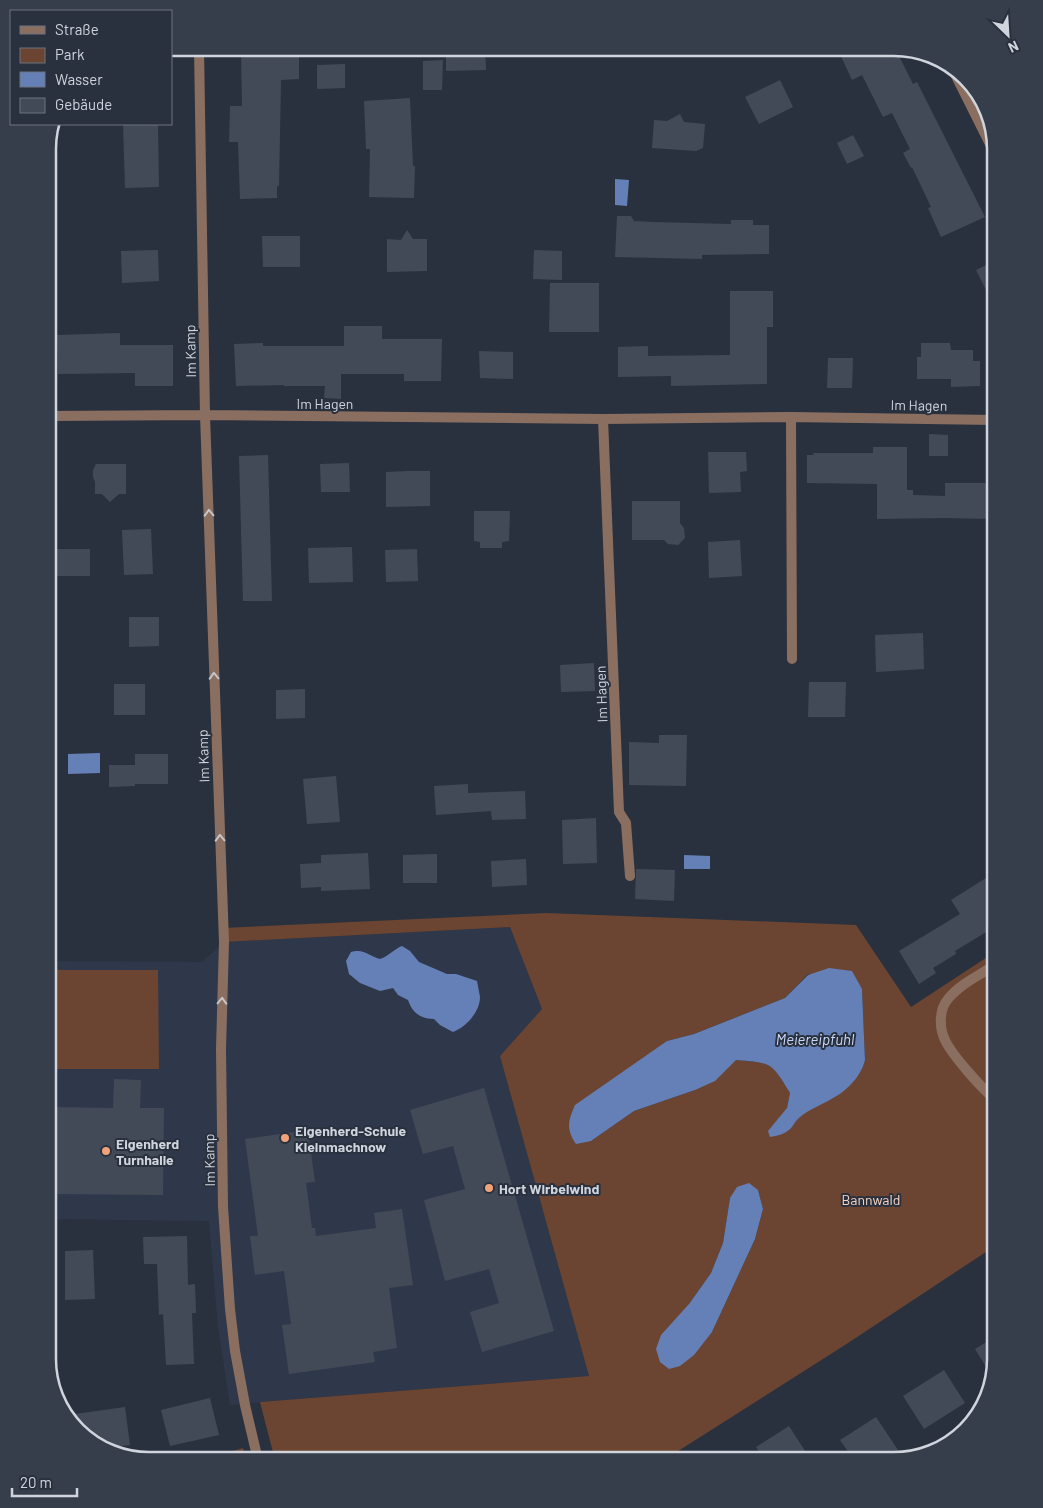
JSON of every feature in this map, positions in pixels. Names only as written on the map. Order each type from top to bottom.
[{"type":"street","name":"Im Kamp","points":[[199,56],[205,415],[223,917],[221,1049],[223,1207],[235,1351],[256,1452]]},
{"type":"street","points":[[961,86],[985,133]]},
{"type":"street","name":"Im Hagen","points":[[56,416],[205,415],[603,419],[791,417],[987,420]]},
{"type":"street","points":[[791,417],[792,659]]},
{"type":"street","name":"Im Hagen","points":[[603,419],[619,812],[626,822],[630,876]]},
{"type":"street","points":[[987,971],[958,990],[947,1000],[942,1011],[941,1028],[945,1040],[958,1058],[987,1091]]},
{"type":"shaded area","name":"Eigenherd-Schule Kleinmachnow","points":[[510,927],[542,1009],[500,1056],[589,1376],[230,1405],[218,1327],[209,1221],[56,1219],[56,961],[202,962],[224,942]]},
{"type":"green space","name":"Bannwald","points":[[546,913],[856,925],[911,1007],[987,957],[987,1251],[845,1345],[677,1452],[273,1452],[260,1402],[589,1376],[500,1056],[542,1009],[510,927],[224,942],[223,928]],"holes":[[[808,974],[862,989],[865,1060],[861,1070],[847,1087],[807,1111],[798,1118],[789,1130],[787,1108],[790,1093],[774,1068],[764,1063],[736,1060],[695,1090],[634,1111],[591,1141],[667,1041],[694,1034],[785,998]],[[758,1190],[763,1209],[755,1239],[712,1332],[689,1304],[711,1273],[723,1243],[730,1198]]]},
{"type":"green space","points":[[56,970],[158,970],[159,1069],[56,1069]]},
{"type":"green space","points":[[243,1448],[244,1452],[229,1452]]},
{"type":"water","points":[[615,179],[629,180],[627,206],[615,205]]},
{"type":"water","points":[[100,753],[100,773],[68,774],[68,754]]},
{"type":"water","points":[[684,855],[710,856],[710,869],[684,869]]},
{"type":"water","points":[[402,946],[410,951],[419,962],[447,974],[456,974],[477,981],[480,997],[478,1008],[463,1027],[453,1032],[440,1025],[434,1019],[425,1018],[417,1014],[408,1000],[398,995],[393,988],[380,991],[360,983],[349,974],[346,961],[351,952],[359,951],[380,959]]},
{"type":"water","name":"Meiereipfuhl","points":[[829,968],[852,971],[862,989],[865,1060],[861,1071],[848,1087],[838,1095],[803,1115],[787,1131],[770,1137],[768,1131],[787,1108],[790,1093],[779,1075],[764,1064],[736,1060],[715,1081],[634,1111],[591,1141],[576,1144],[569,1129],[575,1105],[667,1041],[694,1034],[785,998],[808,975]]},
{"type":"water","points":[[749,1183],[758,1190],[763,1209],[755,1239],[712,1332],[694,1355],[680,1366],[669,1369],[660,1362],[656,1349],[661,1335],[689,1304],[711,1273],[723,1243],[730,1198],[737,1187]]},
{"type":"building","points":[[241,56],[299,56],[299,79],[281,80],[279,186],[277,186],[277,198],[240,199],[238,142],[229,142],[230,106],[242,106]]},
{"type":"building","points":[[446,56],[485,56],[486,70],[446,71]]},
{"type":"building","points":[[841,56],[899,56],[913,84],[917,82],[985,217],[941,237],[928,208],[931,207],[912,167],[903,153],[910,149],[892,113],[883,117],[862,75],[852,80]]},
{"type":"building","points":[[443,60],[442,90],[423,90],[423,61]]},
{"type":"building","points":[[345,64],[345,88],[317,89],[317,65]]},
{"type":"building","points":[[780,80],[793,107],[759,124],[745,97]]},
{"type":"building","points":[[410,98],[413,166],[415,166],[414,198],[369,197],[370,149],[366,149],[364,101]]},
{"type":"building","points":[[680,114],[684,122],[705,124],[703,148],[696,151],[652,148],[654,120],[667,121]]},
{"type":"building","points":[[123,125],[158,125],[159,187],[125,188]]},
{"type":"building","points":[[853,135],[864,156],[847,164],[837,143]]},
{"type":"building","points":[[617,216],[631,216],[634,221],[653,222],[731,224],[731,220],[753,220],[753,225],[769,225],[769,254],[702,255],[702,259],[615,257]]},
{"type":"building","points":[[407,230],[413,239],[427,239],[427,271],[387,272],[387,239],[401,240]]},
{"type":"building","points":[[262,236],[300,236],[300,267],[263,267]]},
{"type":"building","points":[[158,250],[159,281],[122,283],[121,251]]},
{"type":"building","points":[[534,250],[562,251],[562,280],[533,279]]},
{"type":"building","points":[[987,264],[987,292],[976,270]]},
{"type":"building","points":[[550,283],[599,283],[599,332],[549,332]]},
{"type":"building","points":[[730,291],[773,291],[773,327],[767,327],[767,384],[671,386],[671,376],[618,377],[618,347],[648,346],[648,356],[730,355]]},
{"type":"building","points":[[344,326],[382,326],[382,339],[442,339],[441,381],[404,381],[404,374],[341,374],[341,399],[324,398],[325,386],[236,386],[234,344],[263,343],[263,346],[344,346]]},
{"type":"building","points":[[120,333],[120,345],[173,345],[173,386],[135,386],[135,373],[58,374],[57,335]]},
{"type":"building","points":[[921,343],[950,343],[951,350],[973,350],[973,361],[980,361],[980,386],[951,387],[951,379],[917,379],[917,357],[921,357]]},
{"type":"building","points":[[479,351],[513,352],[513,379],[480,378]]},
{"type":"building","points":[[828,358],[853,358],[852,388],[827,388]]},
{"type":"building","points":[[929,434],[948,435],[948,456],[929,456]]},
{"type":"building","points":[[873,447],[907,447],[907,490],[913,490],[913,495],[945,496],[945,483],[987,483],[987,519],[877,519],[877,484],[807,483],[807,455],[814,455],[813,453],[873,453]]},
{"type":"building","points":[[708,452],[746,452],[747,471],[740,472],[741,492],[709,493]]},
{"type":"building","points":[[268,455],[272,601],[243,601],[239,456]]},
{"type":"building","points":[[349,463],[350,492],[321,492],[320,464]]},
{"type":"building","points":[[96,464],[126,464],[126,494],[119,494],[110,502],[102,494],[95,494],[93,470]]},
{"type":"building","points":[[430,471],[430,506],[386,507],[386,472]]},
{"type":"building","points":[[632,501],[680,501],[680,523],[684,528],[685,538],[678,545],[668,544],[664,540],[632,540]]},
{"type":"building","points":[[474,511],[510,511],[509,541],[502,542],[502,548],[480,548],[480,542],[474,541]]},
{"type":"building","points":[[151,529],[153,574],[124,575],[122,530]]},
{"type":"building","points":[[740,540],[742,576],[709,578],[708,542]]},
{"type":"building","points":[[352,547],[353,582],[309,583],[308,548]]},
{"type":"building","points":[[56,549],[90,549],[90,576],[56,576]]},
{"type":"building","points":[[417,549],[418,581],[386,582],[385,550]]},
{"type":"building","points":[[129,617],[159,617],[159,646],[129,647]]},
{"type":"building","points":[[923,633],[924,669],[876,672],[875,635]]},
{"type":"building","points":[[594,663],[595,691],[561,692],[560,665]]},
{"type":"building","points":[[809,682],[846,682],[845,717],[808,717]]},
{"type":"building","points":[[114,684],[145,684],[145,715],[114,715]]},
{"type":"building","points":[[305,689],[305,718],[276,719],[276,690]]},
{"type":"building","points":[[659,735],[687,735],[686,786],[629,785],[629,742],[659,743]]},
{"type":"building","points":[[135,754],[168,754],[168,784],[135,784],[135,786],[109,787],[109,765],[135,765]]},
{"type":"building","points":[[336,776],[340,822],[307,824],[303,779]]},
{"type":"building","points":[[468,784],[468,793],[525,791],[526,819],[492,820],[491,811],[436,815],[434,786]]},
{"type":"building","points":[[596,818],[597,863],[563,864],[562,820]]},
{"type":"building","points":[[368,853],[370,889],[321,891],[321,887],[301,888],[300,864],[321,863],[321,855]]},
{"type":"building","points":[[437,854],[437,883],[403,883],[403,855]]},
{"type":"building","points":[[526,859],[527,885],[492,887],[491,861]]},
{"type":"building","points":[[636,869],[675,870],[674,901],[635,899]]},
{"type":"building","points":[[986,878],[987,931],[955,951],[956,954],[933,968],[936,973],[919,984],[899,951],[960,914],[951,900]]},
{"type":"building","name":"Eigenherd Turnhalle","points":[[114,1079],[141,1080],[140,1108],[164,1108],[163,1195],[56,1194],[56,1107],[113,1108]]},
{"type":"building","name":"Hort Wirbelwind","points":[[484,1088],[554,1331],[482,1352],[470,1312],[499,1303],[489,1269],[445,1281],[424,1200],[465,1189],[453,1146],[423,1154],[410,1110]]},
{"type":"building","points":[[308,1130],[315,1182],[306,1183],[312,1228],[315,1228],[316,1236],[376,1228],[374,1213],[402,1209],[413,1285],[389,1288],[397,1348],[373,1352],[375,1362],[289,1374],[282,1325],[291,1324],[284,1271],[255,1275],[250,1236],[258,1236],[245,1139]]},
{"type":"building","points":[[187,1236],[188,1285],[195,1284],[196,1313],[192,1313],[194,1364],[166,1365],[163,1314],[159,1315],[157,1264],[144,1264],[143,1237]]},
{"type":"building","points":[[93,1250],[95,1299],[65,1300],[65,1251]]},
{"type":"building","points":[[987,1342],[986,1367],[975,1349]]},
{"type":"building","points":[[944,1370],[965,1403],[924,1429],[903,1396]]},
{"type":"building","points":[[210,1398],[219,1435],[170,1446],[161,1410]]},
{"type":"building","points":[[125,1407],[130,1445],[118,1447],[108,1442],[88,1429],[75,1414]]},
{"type":"building","points":[[876,1417],[898,1450],[894,1452],[848,1452],[840,1440]]},
{"type":"building","points":[[789,1426],[806,1452],[759,1452],[756,1447]]},
{"type":"place","name":"Eigenherd-Schule Kleinmachnow","points":[[285,1138]]},
{"type":"place","name":"Eigenherd Turnhalle","points":[[106,1151]]},
{"type":"place","name":"Hort Wirbelwind","points":[[489,1188]]}]
